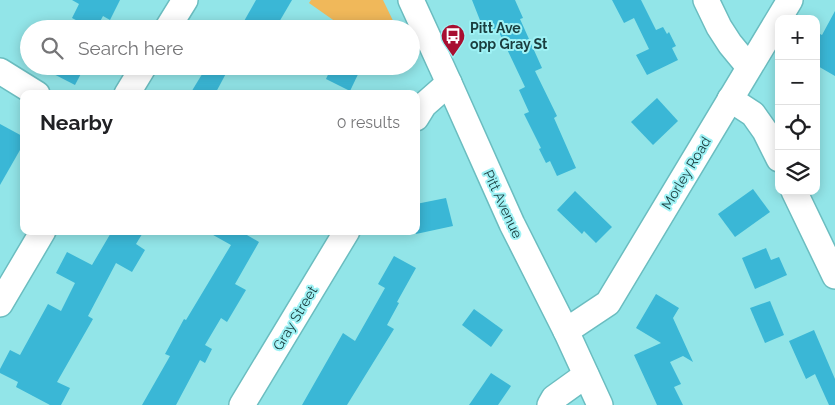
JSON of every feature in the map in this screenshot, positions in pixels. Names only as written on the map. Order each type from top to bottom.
[{"type":"street","points":[[172,20],[184,0]]},
{"type":"street","name":"Pitt Avenue","points":[[411,0],[512,224],[566,331],[600,405]]},
{"type":"street","points":[[706,0],[730,44],[748,67]]},
{"type":"street","name":"Morley Road","points":[[566,331],[608,303],[748,67],[790,0]]},
{"type":"street","points":[[0,71],[31,90]]},
{"type":"street","points":[[129,90],[139,75]]},
{"type":"street","points":[[420,112],[424,105],[450,83]]},
{"type":"street","points":[[730,99],[754,114],[775,151]]},
{"type":"street","points":[[796,195],[835,276]]},
{"type":"street","points":[[0,304],[41,235]]},
{"type":"street","name":"Gray Street","points":[[242,405],[346,235]]},
{"type":"street","points":[[550,405],[554,398],[586,375]]},
{"type":"shaded area","points":[[311,0],[383,0],[393,20],[333,20],[309,3]]},
{"type":"building","points":[[72,0],[120,0],[110,20],[103,16],[101,20],[76,20],[72,18],[79,4]]},
{"type":"building","points":[[256,0],[292,0],[280,20],[245,20]]},
{"type":"building","points":[[472,0],[515,0],[523,18],[520,19],[542,68],[535,71],[557,116],[554,118],[576,168],[557,176],[550,161],[546,163],[539,149],[541,148],[524,114],[529,112],[519,90],[525,87],[497,28],[485,33]]},
{"type":"building","points":[[612,0],[641,0],[656,30],[663,27],[667,34],[669,32],[676,46],[672,48],[678,60],[647,75],[636,55],[649,49],[634,18],[624,23]]},
{"type":"building","points":[[835,11],[835,76],[820,67],[820,34],[822,35]]},
{"type":"building","points":[[56,75],[80,75],[75,85]]},
{"type":"building","points":[[202,75],[225,75],[217,90],[192,90]]},
{"type":"building","points":[[328,75],[358,75],[350,90],[326,79]]},
{"type":"building","points":[[657,98],[678,121],[653,145],[631,122]]},
{"type":"building","points":[[0,124],[20,135],[20,150],[0,185]]},
{"type":"building","points":[[753,189],[770,212],[735,237],[718,214]]},
{"type":"building","points":[[575,191],[612,227],[596,243],[584,231],[582,234],[557,210]]},
{"type":"building","points":[[446,198],[453,226],[420,233],[420,203]]},
{"type":"building","points":[[110,235],[142,235],[136,244],[145,250],[132,272],[116,263],[88,316],[93,319],[57,382],[70,388],[61,405],[50,405],[16,387],[18,382],[0,373],[0,369],[10,350],[20,355],[48,304],[61,311],[75,283],[56,273],[67,252],[92,265]]},
{"type":"building","points":[[213,235],[247,235],[259,242],[235,284],[246,290],[227,322],[221,318],[205,345],[212,349],[205,363],[200,360],[176,405],[142,405],[170,356],[165,354],[184,319],[186,320],[231,245]]},
{"type":"building","points":[[766,248],[771,260],[779,257],[787,275],[755,289],[742,258]]},
{"type":"building","points":[[394,256],[416,268],[397,302],[399,303],[387,325],[394,329],[347,405],[302,405],[343,333],[355,341],[385,288],[378,284]]},
{"type":"building","points":[[656,294],[679,308],[673,318],[693,362],[683,356],[670,362],[681,384],[674,387],[683,405],[657,405],[634,355],[661,343],[636,328]]},
{"type":"building","points":[[770,301],[784,335],[765,343],[750,308]]},
{"type":"building","points":[[474,309],[503,330],[491,347],[462,325]]},
{"type":"building","points":[[814,330],[835,379],[835,405],[829,405],[815,374],[806,379],[789,341]]},
{"type":"building","points":[[491,373],[511,386],[498,405],[469,405]]},
{"type":"place","name":"Pitt Ave opp Gray St","points":[[453,57]]}]
